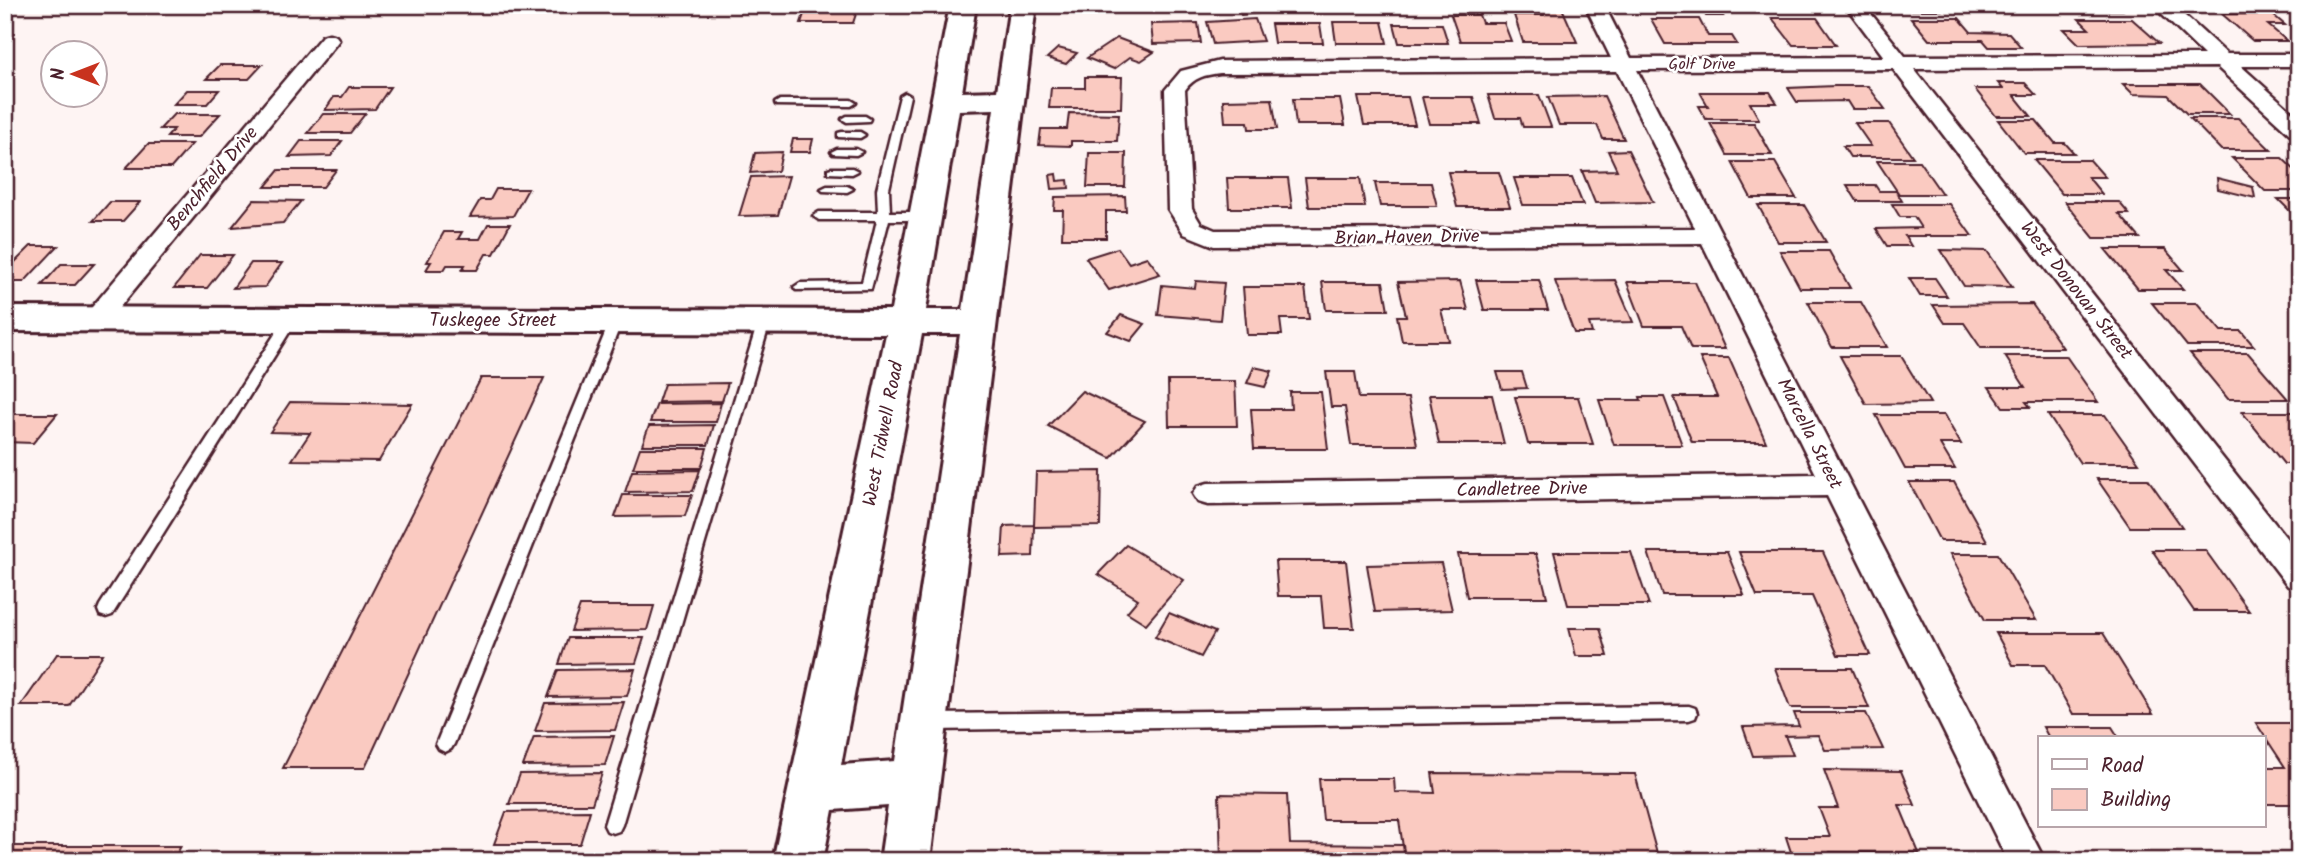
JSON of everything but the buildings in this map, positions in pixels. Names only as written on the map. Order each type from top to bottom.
[{"type":"main road","name":"West Tidwell Road","points":[[798,861],[906,322],[963,5]]},
{"type":"main road","points":[[905,861],[1023,5]]},
{"type":"main road","points":[[946,100],[1009,100]]},
{"type":"main road","name":"Tuskegee Street","points":[[5,320],[980,322]]},
{"type":"main road","points":[[813,789],[917,782]]},
{"type":"street","name":"Marcella Street","points":[[1594,5],[2027,861]]},
{"type":"street","name":"West Donovan Street","points":[[1854,5],[2299,577]]},
{"type":"street","points":[[2161,5],[2299,130]]},
{"type":"street","name":"Benchfield Drive","points":[[96,319],[329,40]]},
{"type":"street","name":"Golf Drive","points":[[1177,150],[1175,90],[1181,78],[1195,71],[1220,67],[2299,60]]},
{"type":"street","name":"Brian Haven Drive","points":[[1177,150],[1180,209],[1184,223],[1196,233],[1214,238],[1709,235]]},
{"type":"street","name":"Candletree Drive","points":[[1208,494],[1835,485]]},
{"type":"lane","points":[[800,287],[867,286],[884,216],[882,170],[890,136],[900,118],[905,96]]},
{"type":"lane","points":[[780,103],[851,103]]},
{"type":"lane","points":[[886,119],[900,118]]},
{"type":"lane","points":[[847,119],[864,119]]},
{"type":"lane","points":[[842,135],[860,135]]},
{"type":"lane","points":[[837,152],[856,152]]},
{"type":"lane","points":[[832,171],[852,170]]},
{"type":"lane","points":[[827,189],[847,189]]},
{"type":"lane","points":[[870,189],[883,189]]},
{"type":"lane","points":[[819,216],[925,216]]},
{"type":"lane","points":[[106,610],[291,320]]},
{"type":"lane","points":[[445,744],[616,321]]},
{"type":"lane","points":[[612,825],[764,322]]},
{"type":"lane","points":[[923,722],[1689,713]]}]
